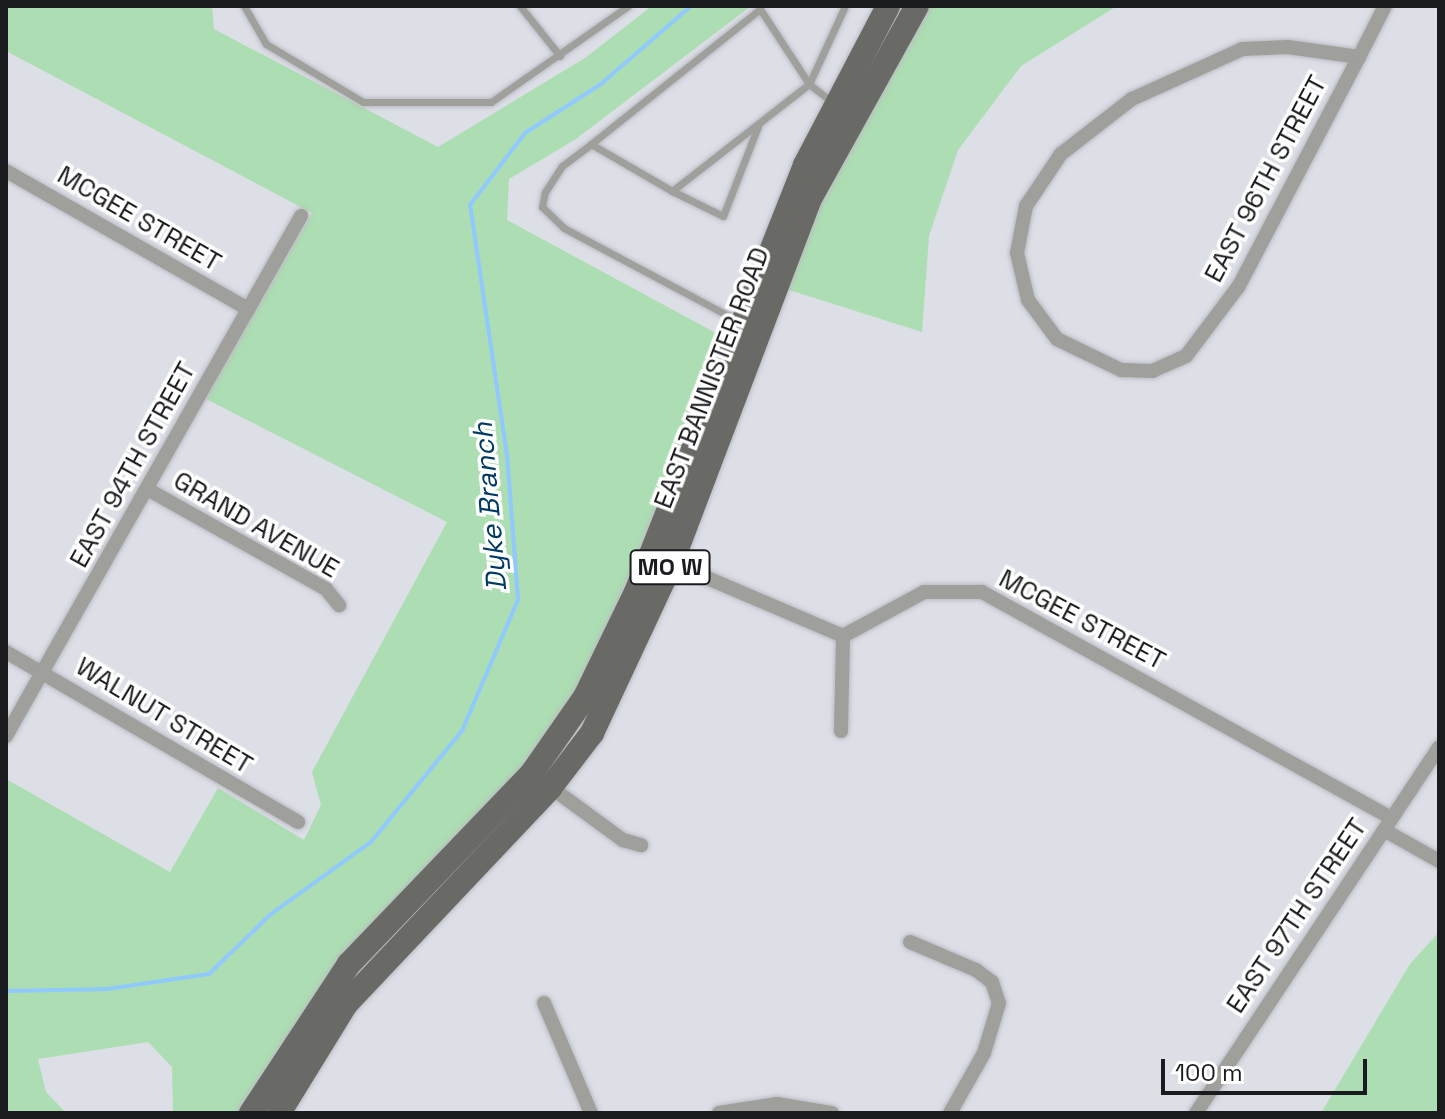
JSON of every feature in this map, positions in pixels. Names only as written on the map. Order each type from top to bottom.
[{"type":"main road","name":"EAST BANNISTER ROAD","points":[[251,1113],[288,1050],[349,964],[592,733],[888,6]]},
{"type":"main road","name":"EAST BANNISTER ROAD","points":[[661,558],[741,322],[845,110],[917,6]]},
{"type":"main road","name":"EAST BANNISTER ROAD","points":[[279,1113],[312,1058],[374,970],[541,780]]},
{"type":"street","name":"EAST 96TH STREET","points":[[1359,57],[1242,49],[1132,99],[1084,131],[1041,180],[1019,229],[1020,278],[1045,326],[1077,353],[1121,370],[1153,371],[1186,356],[1238,287],[1359,57],[1385,6]]},
{"type":"street","name":"MCGEE STREET","points":[[6,171],[248,309]]},
{"type":"street","name":"EAST 94TH STREET","points":[[6,736],[301,216]]},
{"type":"street","name":"GRAND AVENUE","points":[[147,489],[326,589],[339,605]]},
{"type":"street","points":[[661,558],[843,636],[841,731]]},
{"type":"street","name":"MCGEE STREET","points":[[843,636],[924,592],[982,592],[1388,824],[1439,861]]},
{"type":"street","name":"WALNUT STREET","points":[[6,652],[298,822]]},
{"type":"street","name":"EAST 97TH STREET","points":[[1196,1113],[1439,747]]},
{"type":"street","points":[[541,780],[623,840],[641,845]]},
{"type":"street","points":[[910,942],[976,970],[992,982],[999,1003],[984,1053],[950,1113]]},
{"type":"street","points":[[544,1003],[591,1113]]},
{"type":"street","points":[[719,1113],[777,1104],[832,1113]]},
{"type":"lane","points":[[244,6],[266,44],[363,102],[491,102],[628,6]]},
{"type":"lane","points":[[520,6],[560,56]]},
{"type":"lane","points":[[672,191],[809,84],[845,6]]},
{"type":"lane","points":[[741,322],[548,217],[542,207],[551,179],[760,9],[809,84],[845,110]]},
{"type":"lane","points":[[591,144],[672,191],[723,216],[759,123]]},
{"type":"green space","points":[[6,6],[212,6],[214,29],[438,147],[585,58],[652,6],[751,6],[576,139],[509,179],[507,220],[725,338],[594,660],[536,752],[305,1008],[240,1113],[173,1113],[172,1067],[148,1042],[38,1059],[46,1092],[66,1113],[6,1113],[6,779],[170,872],[218,788],[304,840],[321,805],[312,772],[447,522],[206,399],[312,213],[6,51]]},
{"type":"green space","points":[[928,6],[1117,6],[1021,66],[958,150],[929,236],[922,332],[786,289],[823,199]]},
{"type":"green space","points":[[1439,932],[1439,1113],[1321,1113],[1410,964]]},
{"type":"waterway","name":"Dyke Branch","points":[[6,991],[107,989],[209,974],[271,914],[371,842],[462,731],[518,600],[507,455],[470,205],[525,133],[601,84],[691,6]]}]
